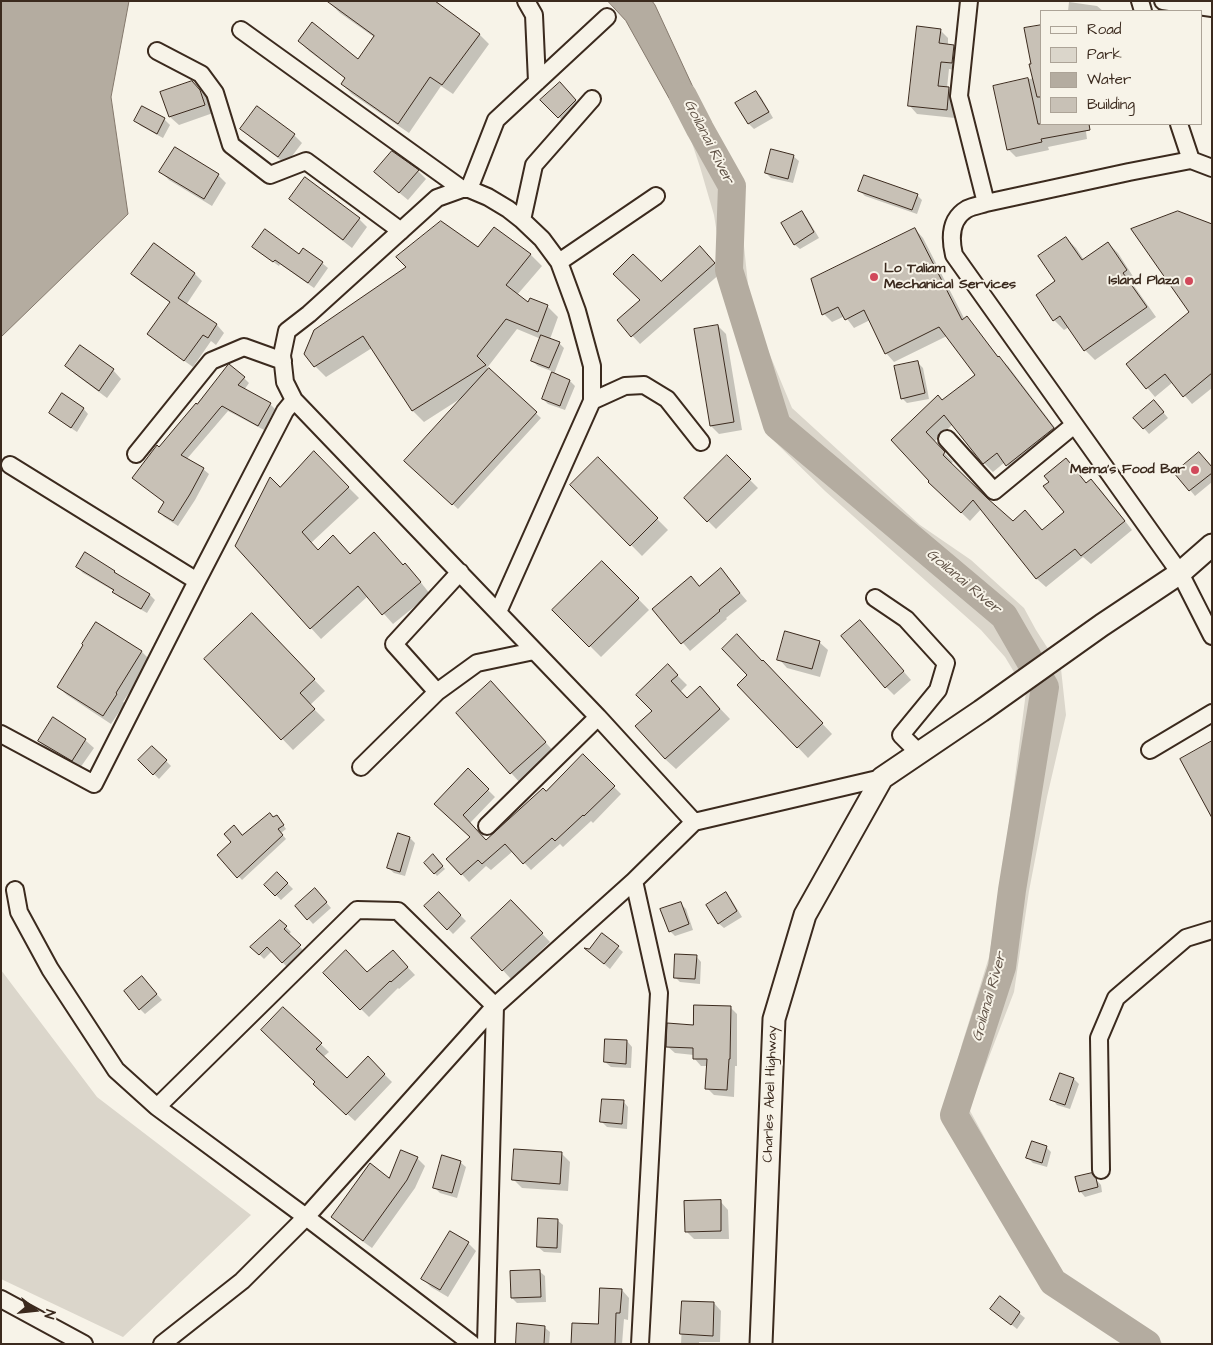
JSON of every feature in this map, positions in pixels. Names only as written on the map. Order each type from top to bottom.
[{"type":"main road","points":[[1180,573],[1212,545]]},
{"type":"main road","name":"Charles Abel Highway","points":[[761,1344],[774,1019],[805,915],[882,778],[1180,573]]},
{"type":"street","points":[[526,1],[534,15],[537,82]]},
{"type":"street","points":[[968,1],[959,96],[986,203]]},
{"type":"street","points":[[1163,1],[1212,8]]},
{"type":"street","points":[[607,17],[496,120],[465,189],[437,198],[309,314],[287,331],[282,355],[285,382],[294,400],[598,717],[694,822]]},
{"type":"street","points":[[241,30],[465,189],[488,196],[501,204],[542,239],[560,262],[577,311],[592,366],[592,401],[498,612]]},
{"type":"street","points":[[157,51],[201,74],[215,92],[231,145],[270,176],[306,161],[401,231]]},
{"type":"street","points":[[522,220],[534,165],[592,99]]},
{"type":"street","points":[[1179,125],[1191,160]]},
{"type":"street","points":[[1212,168],[1191,160],[986,203],[967,209],[957,218],[952,230],[951,243],[954,255],[1180,573],[1212,636]]},
{"type":"street","points":[[560,262],[656,196]]},
{"type":"street","points":[[136,454],[211,361],[244,347],[283,361]]},
{"type":"street","points":[[592,401],[625,386],[644,385],[667,399],[701,442]]},
{"type":"street","points":[[1,734],[94,784],[285,411],[294,400]]},
{"type":"street","points":[[947,439],[994,491],[1074,425]]},
{"type":"street","points":[[10,465],[197,580]]},
{"type":"street","points":[[437,692],[394,644],[460,572]]},
{"type":"street","points":[[875,598],[906,619],[946,662],[938,690],[901,735],[919,753]]},
{"type":"street","points":[[361,767],[437,692],[477,663],[534,651]]},
{"type":"street","points":[[1150,750],[1212,713]]},
{"type":"street","points":[[487,826],[598,717]]},
{"type":"street","points":[[162,1344],[242,1281],[306,1218],[495,1006],[634,882],[694,822],[882,778]]},
{"type":"street","points":[[634,882],[659,993],[640,1344]]},
{"type":"street","points":[[16,890],[19,912],[50,969],[116,1070],[156,1107],[472,1344]]},
{"type":"street","points":[[156,1107],[357,910],[398,911],[495,1006],[486,1344]]},
{"type":"street","points":[[1101,1170],[1099,1038],[1116,998],[1186,938],[1212,930]]},
{"type":"street","points":[[1,1299],[84,1344]]},
{"type":"green space","points":[[710,124],[737,179],[751,313],[792,408],[920,525],[971,560],[1024,608],[1061,669],[1066,715],[1047,797],[1029,891],[1014,992],[969,1109],[1059,1274],[1164,1344],[1123,1344],[1051,1293],[943,1122],[962,1044],[989,957],[1002,878],[1026,692],[1005,657],[981,630],[825,491],[770,437],[727,297],[714,215],[689,134]]},
{"type":"green space","points":[[1,970],[97,1097],[251,1215],[123,1337],[1,1279]]},
{"type":"water","points":[[1,1],[129,1],[111,97],[128,214],[1,337]]},
{"type":"water","points":[[608,1],[652,1],[710,124],[689,134],[626,21]]},
{"type":"building","points":[[327,1],[435,1],[480,34],[442,85],[430,77],[398,124],[341,84],[345,78],[298,41],[312,22],[358,59],[374,36]]},
{"type":"building","points":[[1040,25],[1040,97],[1037,97],[1029,64],[1031,64],[1024,28]]},
{"type":"building","points":[[917,26],[941,29],[939,43],[954,45],[952,63],[941,62],[938,86],[949,87],[947,110],[908,106]]},
{"type":"building","points":[[1028,78],[1038,124],[1089,125],[1090,130],[1041,139],[1042,142],[1007,150],[993,86]]},
{"type":"building","points":[[192,81],[200,90],[205,105],[169,117],[160,92]]},
{"type":"building","points":[[560,82],[576,100],[558,118],[540,100]]},
{"type":"building","points":[[756,91],[769,112],[748,124],[735,103]]},
{"type":"building","points":[[142,106],[165,118],[157,134],[134,121]]},
{"type":"building","points":[[257,106],[295,134],[278,157],[240,129]]},
{"type":"building","points":[[175,147],[219,174],[204,199],[159,172]]},
{"type":"building","points":[[771,149],[794,155],[788,179],[765,173]]},
{"type":"building","points":[[392,151],[419,170],[399,193],[374,172]]},
{"type":"building","points":[[864,175],[918,194],[912,210],[858,191]]},
{"type":"building","points":[[305,177],[360,218],[343,240],[289,199]]},
{"type":"building","points":[[802,211],[814,232],[794,245],[781,223]]},
{"type":"building","points":[[1178,211],[1212,224],[1212,373],[1183,397],[1165,374],[1146,389],[1126,364],[1189,312],[1131,229]]},
{"type":"building","points":[[441,221],[478,247],[494,227],[531,254],[506,285],[528,302],[530,298],[548,305],[538,332],[506,319],[477,356],[486,365],[412,411],[363,336],[314,367],[304,354],[314,330],[406,267],[396,257]]},
{"type":"building","points":[[915,228],[962,320],[967,316],[1054,428],[1006,466],[997,453],[983,464],[944,415],[926,432],[945,452],[943,455],[1013,521],[1025,510],[1042,530],[1064,512],[1043,486],[1049,482],[1044,476],[1066,458],[1086,483],[1091,479],[1125,521],[1081,556],[1075,549],[1036,579],[973,500],[961,513],[928,482],[891,440],[938,395],[942,400],[975,375],[939,327],[885,354],[864,310],[845,320],[838,307],[822,315],[811,279]]},
{"type":"building","points":[[265,229],[299,254],[303,248],[323,262],[308,283],[275,260],[273,262],[252,247]]},
{"type":"building","points":[[1066,237],[1082,260],[1108,242],[1127,270],[1123,273],[1147,307],[1084,351],[1060,316],[1053,321],[1036,295],[1055,281],[1038,256]]},
{"type":"building","points":[[154,243],[195,273],[178,298],[217,324],[208,338],[203,335],[184,361],[147,334],[170,302],[131,274]]},
{"type":"building","points":[[700,246],[715,263],[631,337],[617,320],[640,300],[613,274],[633,254],[661,281]]},
{"type":"building","points":[[718,325],[734,422],[710,426],[694,329]]},
{"type":"building","points":[[541,335],[560,342],[549,368],[531,361]]},
{"type":"building","points":[[80,345],[114,369],[99,391],[65,366]]},
{"type":"building","points":[[918,361],[925,393],[901,399],[894,366]]},
{"type":"building","points":[[229,364],[245,377],[238,385],[271,403],[258,426],[222,406],[220,408],[181,455],[204,468],[173,521],[158,512],[164,502],[132,478],[157,445],[159,447]]},
{"type":"building","points":[[489,368],[537,412],[452,505],[404,461]]},
{"type":"building","points":[[552,372],[570,380],[560,406],[542,399]]},
{"type":"building","points":[[62,393],[84,408],[71,428],[49,413]]},
{"type":"building","points":[[1154,400],[1164,412],[1143,429],[1133,418]]},
{"type":"building","points":[[314,451],[349,487],[302,532],[318,550],[333,535],[350,554],[374,532],[421,582],[382,615],[358,586],[310,629],[235,546],[270,477],[280,487]]},
{"type":"building","name":"Mema's Food Bar","points":[[1199,452],[1212,467],[1212,473],[1189,491],[1174,473]]},
{"type":"building","points":[[727,455],[751,479],[707,522],[684,498]]},
{"type":"building","points":[[598,457],[658,518],[630,546],[570,485]]},
{"type":"building","points":[[85,552],[150,594],[141,609],[76,567]]},
{"type":"building","points":[[602,561],[639,598],[589,647],[552,610]]},
{"type":"building","points":[[721,568],[740,593],[681,644],[652,609],[691,576],[699,586]]},
{"type":"building","points":[[252,613],[315,679],[300,693],[315,709],[281,740],[204,659]]},
{"type":"building","points":[[860,620],[904,671],[885,688],[841,636]]},
{"type":"building","points":[[96,622],[142,651],[103,716],[57,687]]},
{"type":"building","points":[[785,631],[820,641],[812,669],[777,660]]},
{"type":"building","points":[[737,634],[823,723],[797,748],[737,685],[747,675],[722,649]]},
{"type":"building","points":[[668,664],[678,675],[671,681],[687,698],[700,686],[720,709],[665,759],[635,726],[652,711],[636,695]]},
{"type":"building","points":[[491,681],[546,742],[510,774],[456,713]]},
{"type":"building","points":[[53,717],[86,739],[72,761],[38,741]]},
{"type":"building","points":[[1212,741],[1212,818],[1180,759]]},
{"type":"building","points":[[152,746],[167,760],[153,775],[138,760]]},
{"type":"building","points":[[583,754],[615,786],[555,841],[552,838],[523,864],[505,844],[482,864],[478,860],[461,875],[446,859],[470,837],[434,804],[468,768],[489,789],[463,815],[486,840],[543,788],[546,791]]},
{"type":"building","points":[[270,813],[273,817],[277,815],[284,825],[278,829],[283,835],[237,878],[217,855],[231,842],[224,834],[234,825],[242,835]]},
{"type":"building","points":[[398,833],[410,837],[400,872],[387,868]]},
{"type":"building","points":[[433,854],[443,866],[434,874],[424,863]]},
{"type":"building","points":[[277,872],[288,883],[275,896],[264,885]]},
{"type":"building","points":[[315,888],[327,902],[307,920],[295,906]]},
{"type":"building","points":[[439,892],[461,915],[447,930],[424,906]]},
{"type":"building","points":[[726,892],[737,911],[718,924],[706,905]]},
{"type":"building","points":[[511,900],[543,933],[502,971],[471,938]]},
{"type":"building","points":[[681,902],[689,924],[669,932],[660,909]]},
{"type":"building","points":[[280,920],[287,926],[284,929],[301,945],[282,963],[267,947],[259,955],[250,947]]},
{"type":"building","points":[[602,933],[619,946],[604,964],[584,948],[589,949]]},
{"type":"building","points":[[346,950],[367,972],[393,950],[408,967],[390,981],[360,1010],[323,973]]},
{"type":"building","points":[[675,954],[697,955],[695,979],[674,978]]},
{"type":"building","points":[[142,976],[157,994],[139,1010],[124,991]]},
{"type":"building","points":[[694,1005],[731,1006],[730,1059],[727,1090],[705,1089],[707,1059],[693,1059],[693,1048],[666,1047],[667,1023],[693,1025]]},
{"type":"building","points":[[283,1007],[322,1043],[316,1049],[347,1078],[368,1056],[385,1074],[346,1115],[261,1030]]},
{"type":"building","points":[[605,1039],[627,1040],[626,1064],[604,1062]]},
{"type":"building","points":[[1060,1073],[1074,1078],[1065,1105],[1050,1100]]},
{"type":"building","points":[[602,1099],[624,1100],[622,1124],[600,1122]]},
{"type":"building","points":[[1032,1141],[1047,1146],[1042,1163],[1026,1158]]},
{"type":"building","points":[[514,1149],[562,1152],[560,1184],[512,1180]]},
{"type":"building","points":[[401,1150],[418,1157],[407,1180],[363,1241],[331,1217],[370,1163],[389,1178]]},
{"type":"building","points":[[442,1155],[461,1161],[452,1193],[433,1188]]},
{"type":"building","points":[[1092,1173],[1096,1178],[1098,1187],[1079,1192],[1075,1177]]},
{"type":"building","points":[[721,1200],[721,1231],[685,1232],[684,1201]]},
{"type":"building","points":[[538,1218],[558,1219],[557,1248],[537,1247]]},
{"type":"building","points":[[450,1231],[469,1242],[440,1290],[421,1279]]},
{"type":"building","points":[[540,1270],[541,1297],[511,1298],[510,1271]]},
{"type":"building","points":[[600,1288],[622,1289],[620,1313],[616,1313],[615,1344],[571,1344],[572,1323],[598,1324]]},
{"type":"building","points":[[1000,1296],[1020,1312],[1011,1325],[990,1309]]},
{"type":"building","points":[[682,1301],[714,1302],[713,1336],[680,1334]]},
{"type":"building","points":[[517,1323],[545,1326],[544,1344],[516,1344]]},
{"type":"waterway","name":"Goilanai River","points":[[683,96],[732,186],[729,270],[777,425],[1004,616],[1045,687],[1012,890],[1002,967],[954,1115],[1053,1282],[1147,1344]]},
{"type":"place","name":"Lo Taliam Mechanical Services","points":[[874,277]]},
{"type":"place","name":"Island Plaza","points":[[1189,281]]},
{"type":"place","name":"Mema's Food Bar","points":[[1195,470]]}]
